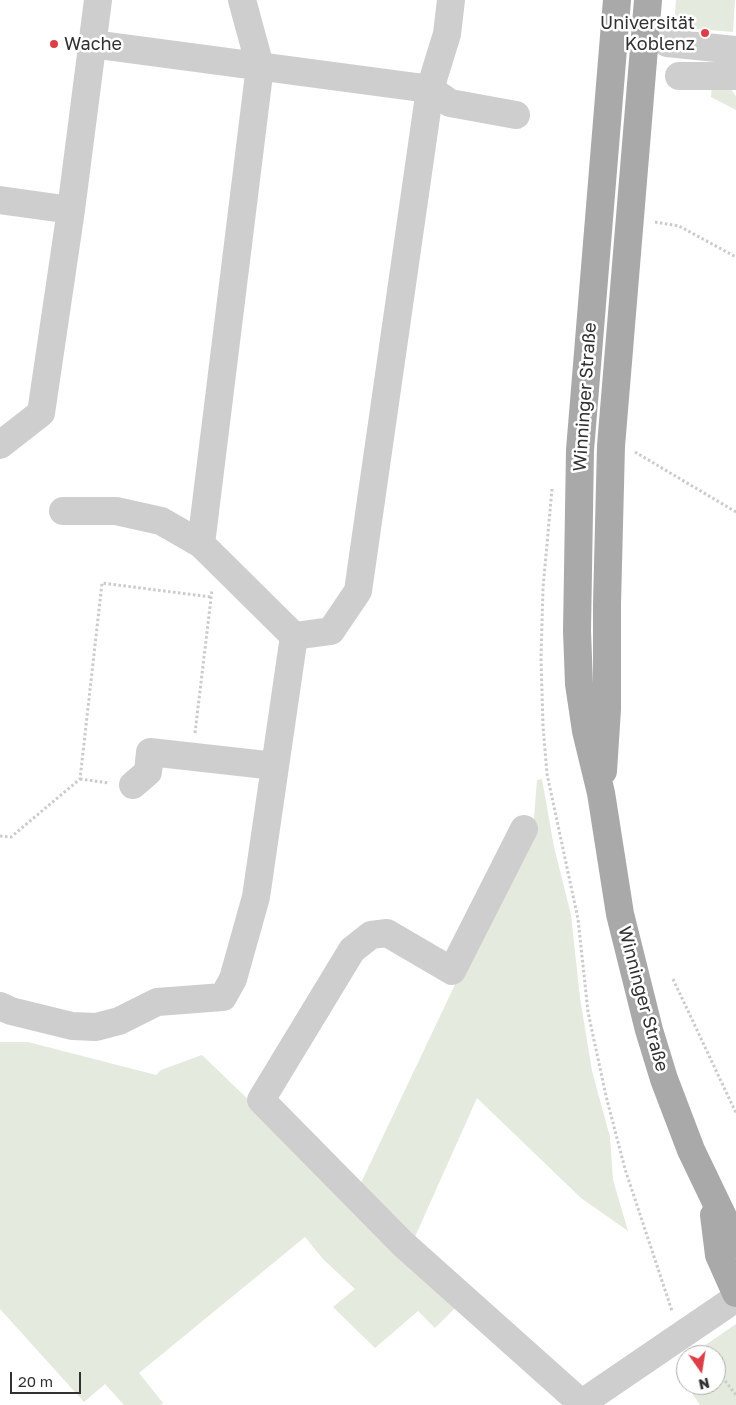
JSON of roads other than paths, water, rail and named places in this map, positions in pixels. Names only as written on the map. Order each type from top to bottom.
[{"type":"main road","name":"Winninger Straße","points":[[617,0],[583,410],[577,631],[579,684],[586,731],[601,793],[620,914],[649,1030],[677,1115],[713,1198]]},
{"type":"main road","name":"Winninger Straße","points":[[601,793],[607,709],[607,604],[612,446],[648,0]]},
{"type":"main road","points":[[713,1198],[736,1218]]},
{"type":"main road","points":[[713,1198],[736,1244]]},
{"type":"main road","points":[[713,1198],[719,1255],[736,1293]]},
{"type":"street","points":[[0,445],[41,413],[71,210],[98,0]]},
{"type":"street","points":[[209,551],[260,66],[242,0]]},
{"type":"street","points":[[294,636],[332,631],[358,591],[430,89],[447,34],[451,0]]},
{"type":"street","points":[[667,43],[736,50]]},
{"type":"street","points":[[92,44],[430,89],[450,103],[516,115]]},
{"type":"street","points":[[679,76],[736,76]]},
{"type":"street","points":[[0,200],[71,210]]},
{"type":"street","points":[[63,511],[116,511],[161,521],[209,551],[294,636]]},
{"type":"street","points":[[0,1006],[11,1011],[72,1026],[96,1027],[119,1021],[158,1002],[224,997],[233,979],[256,897],[294,636]]},
{"type":"street","points":[[133,785],[148,772],[150,752],[275,766]]},
{"type":"street","points":[[524,829],[452,971],[387,934],[371,935],[352,950],[260,1100],[402,1244],[580,1404],[683,1322],[736,1298]]},
{"type":"place","name":"Universität Koblenz","points":[[705,33]]},
{"type":"place","name":"Wache","points":[[54,44]]}]
